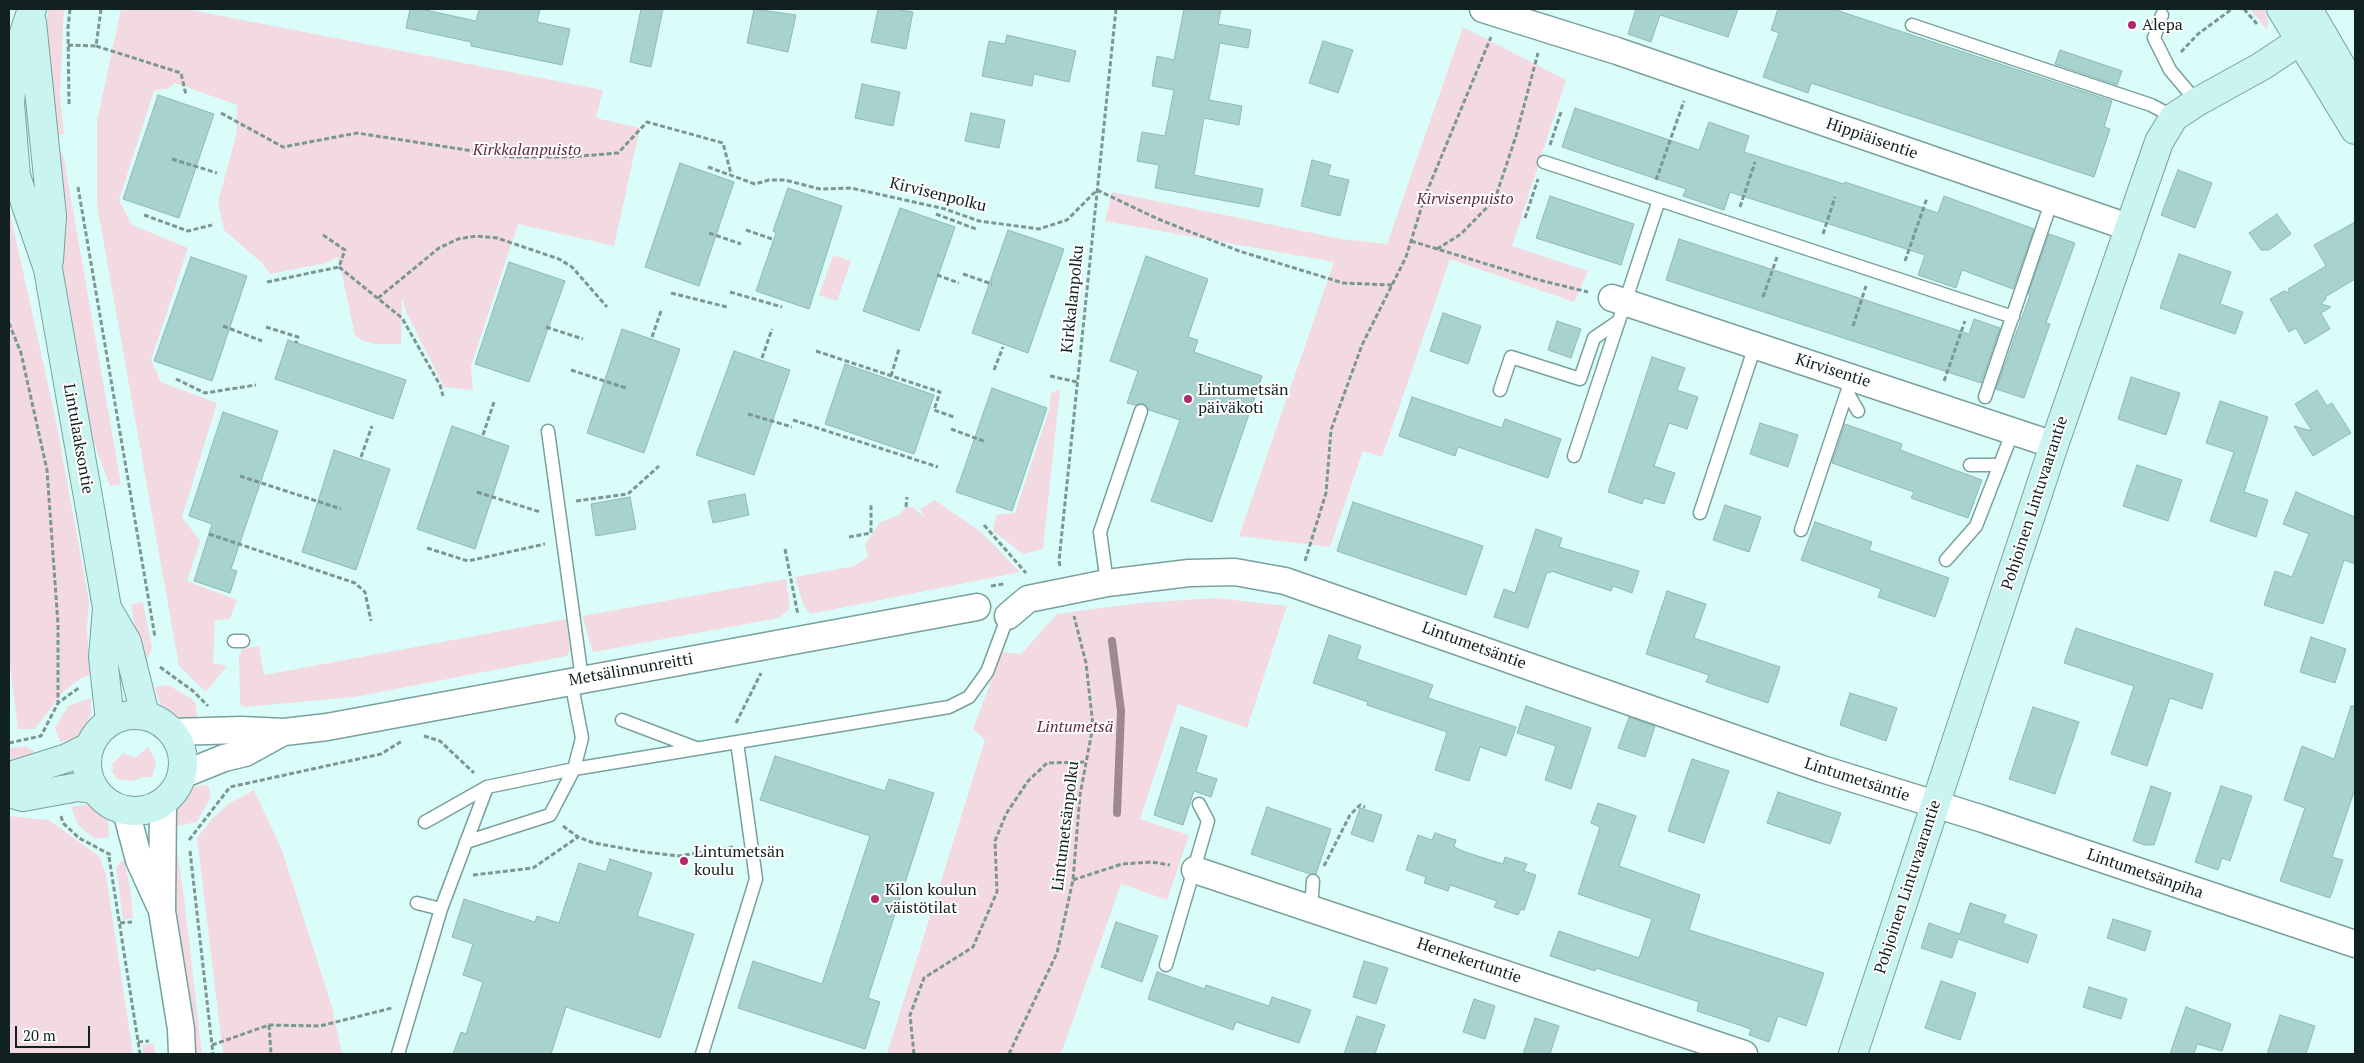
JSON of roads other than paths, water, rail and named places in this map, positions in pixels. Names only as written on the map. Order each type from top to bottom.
[{"type":"street","points":[[2281,9],[2309,26],[2355,90]]},
{"type":"street","name":"Lintulaaksontie","points":[[31,12],[52,216],[48,269],[107,608],[103,657],[110,721]]},
{"type":"street","name":"Hippiäisentie","points":[[1492,12],[1617,52],[2052,200],[2128,228]]},
{"type":"street","points":[[2309,26],[2355,130]]},
{"type":"street","name":"Pohjoinen Lintuvaarantie","points":[[1853,1054],[2054,445],[2159,142],[2174,117],[2262,66],[2309,26]]},
{"type":"street","name":"Kirvisentie","points":[[1619,307],[1755,346],[1849,385],[1936,406],[2054,445]]},
{"type":"street","name":"Lintumetsäntie","points":[[1008,616],[1028,598],[1107,583],[1189,573],[1235,572],[1285,581],[1822,769],[1935,804]]},
{"type":"street","name":"Metsälinnunreitti","points":[[173,732],[241,730],[284,732],[406,725],[577,680],[977,607]]},
{"type":"street","name":"Lintulaaksontie","points":[[107,608],[127,642],[145,715]]},
{"type":"street","points":[[133,714],[145,715],[155,718],[173,732],[182,752],[182,775],[171,795],[162,803],[145,810],[126,811],[103,799],[94,789],[87,769],[89,747],[98,732],[110,721],[133,714]]},
{"type":"street","name":"Metsälinnunreitti","points":[[182,775],[224,758],[244,753],[284,732]]},
{"type":"street","points":[[9,779],[13,775],[67,758],[89,747]]},
{"type":"street","points":[[9,792],[23,797],[78,787],[94,789]]},
{"type":"street","points":[[162,803],[162,911],[181,1029],[182,1054]]},
{"type":"street","name":"Lintumetsänpiha","points":[[1935,804],[2355,944]]},
{"type":"street","points":[[126,811],[139,860],[162,911]]},
{"type":"street","name":"Hernekertuntie","points":[[1195,870],[1744,1054]]},
{"type":"lane","points":[[2162,15],[2154,38],[2170,70],[2197,102]]},
{"type":"lane","points":[[1912,25],[2151,105],[2174,117]]},
{"type":"lane","points":[[1544,162],[2013,317]]},
{"type":"lane","points":[[1574,456],[1619,307],[1655,199]]},
{"type":"lane","points":[[1986,397],[2052,200]]},
{"type":"lane","points":[[1500,390],[1511,357],[1580,379],[1594,338],[1619,307]]},
{"type":"lane","points":[[1700,513],[1755,346]]},
{"type":"lane","points":[[1849,385],[1858,411]]},
{"type":"lane","points":[[1801,530],[1849,385]]},
{"type":"lane","points":[[1107,583],[1100,532],[1141,411]]},
{"type":"lane","points":[[466,842],[550,815],[574,769],[582,738],[562,540],[548,431]]},
{"type":"lane","points":[[1946,560],[1976,526],[2013,431]]},
{"type":"lane","points":[[1970,465],[2000,465]]},
{"type":"lane","points":[[425,822],[487,787],[574,769],[949,707],[969,697],[987,672],[1008,616]]},
{"type":"lane","points":[[622,720],[699,749]]},
{"type":"lane","points":[[702,1054],[756,879],[737,742]]},
{"type":"lane","points":[[398,1054],[441,909],[487,787]]},
{"type":"lane","points":[[1166,966],[1208,821],[1199,804]]},
{"type":"lane","points":[[1311,908],[1313,881]]},
{"type":"lane","points":[[417,903],[441,909]]},
{"type":"waterway","points":[[1112,641],[1121,711],[1117,813]]},
{"type":"place","name":"Alepa","points":[[2132,25]]},
{"type":"place","name":"Lintumetsän päiväkoti","points":[[1188,399]]},
{"type":"place","name":"Lintumetsän koulu","points":[[684,861]]},
{"type":"place","name":"Kilon koulun väistötilat","points":[[875,899]]},
{"type":"park label","name":"Kirkkalanpuisto","points":[[527,150]]},
{"type":"park label","name":"Kirvisenpuisto","points":[[1465,199]]},
{"type":"park label","name":"Lintumetsä","points":[[1075,727]]}]
